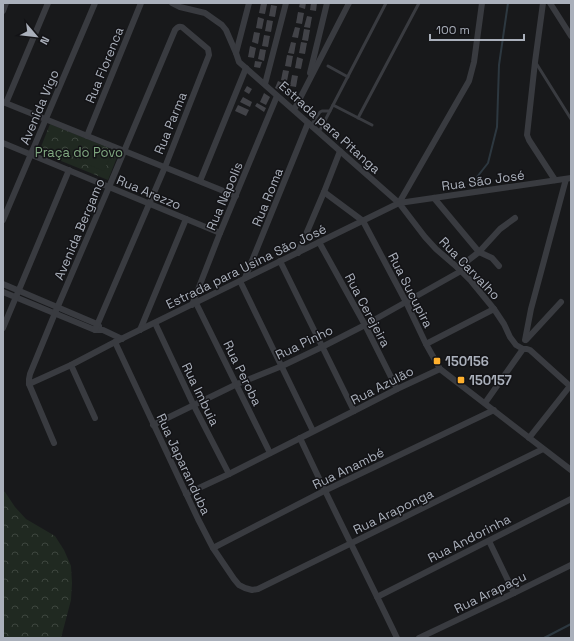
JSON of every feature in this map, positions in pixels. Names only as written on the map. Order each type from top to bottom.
[{"type":"street","points":[[3,11],[6,3]]},
{"type":"street","points":[[48,3],[4,102],[236,196]]},
{"type":"street","name":"Avenida Vigo","points":[[3,220],[95,3]]},
{"type":"street","name":"Rua Florenca","points":[[87,136],[141,3]]},
{"type":"street","name":"Estrada para Pitanga","points":[[172,3],[180,7],[205,13],[222,25],[226,30],[239,62],[399,203]]},
{"type":"street","points":[[236,53],[249,3]]},
{"type":"street","points":[[265,84],[286,3]]},
{"type":"street","points":[[308,82],[327,3]]},
{"type":"street","points":[[294,110],[349,3]]},
{"type":"street","points":[[399,203],[469,81],[474,62],[482,3]]},
{"type":"street","points":[[543,3],[527,135],[555,180]]},
{"type":"street","points":[[550,3],[571,36]]},
{"type":"street","name":"Rua Parma","points":[[96,327],[165,167],[208,58],[208,49],[182,27],[177,28]]},
{"type":"street","name":"Avenida Bergamo","points":[[29,384],[30,374],[56,310],[177,28]]},
{"type":"street","points":[[200,181],[246,68]]},
{"type":"street","name":"Rua Napolis","points":[[194,304],[220,233],[278,96]]},
{"type":"street","name":"Rua Roma","points":[[243,280],[309,124]]},
{"type":"street","name":"Rua Arezzo","points":[[3,143],[220,233]]},
{"type":"street","points":[[298,253],[340,151]]},
{"type":"street","points":[[3,328],[69,170]]},
{"type":"street","points":[[485,404],[525,349],[525,340],[531,309],[550,237],[568,178]]},
{"type":"street","name":"Rua São José","points":[[399,203],[568,178]]},
{"type":"street","points":[[324,192],[363,221]]},
{"type":"street","points":[[434,198],[479,252],[492,258],[499,266]]},
{"type":"street","name":"Estrada para Usina São José","points":[[122,339],[399,203]]},
{"type":"street","name":"Rua Carvalho","points":[[399,203],[426,237],[460,269],[494,309],[514,343],[530,350],[571,386]]},
{"type":"street","name":"Rua Pinho","points":[[153,425],[237,384],[282,366],[322,347],[406,302],[460,269],[500,230],[516,218]]},
{"type":"street","points":[[140,330],[186,219]]},
{"type":"street","name":"Rua Sucupira","points":[[363,221],[440,369]]},
{"type":"street","name":"Rua Cerejeira","points":[[319,242],[397,389]]},
{"type":"street","points":[[280,261],[354,411]]},
{"type":"street","points":[[243,280],[313,431]]},
{"type":"street","points":[[3,284],[17,294],[122,339]]},
{"type":"street","points":[[3,292],[17,294]]},
{"type":"street","points":[[525,340],[561,302]]},
{"type":"street","name":"Rua Peroba","points":[[194,304],[237,384],[270,453]]},
{"type":"street","points":[[426,344],[494,309]]},
{"type":"street","name":"Rua Imbuia","points":[[155,323],[194,406],[229,474]]},
{"type":"street","points":[[54,443],[29,384],[122,339]]},
{"type":"street","name":"Rua Japaranduba","points":[[115,342],[153,425],[213,548],[234,579],[245,588],[252,590]]},
{"type":"street","points":[[71,365],[95,418]]},
{"type":"street","points":[[440,369],[571,470]]},
{"type":"street","name":"Rua Azulão","points":[[186,494],[440,369]]},
{"type":"street","points":[[529,438],[571,386]]},
{"type":"street","name":"Rua Anambé","points":[[213,548],[324,491],[494,410]]},
{"type":"street","points":[[300,438],[324,491],[378,597],[397,638]]},
{"type":"street","name":"Rua Araponga","points":[[252,590],[258,589],[351,544],[542,449]]},
{"type":"street","name":"Rua Andorinha","points":[[378,597],[571,499]]},
{"type":"street","points":[[489,541],[514,593]]},
{"type":"street","name":"Rua Arapaçu","points":[[419,638],[571,565]]},
{"type":"lane","points":[[319,132],[386,3]]},
{"type":"lane","points":[[358,118],[419,3]]},
{"type":"lane","points":[[535,62],[571,119]]},
{"type":"lane","points":[[328,66],[348,77]]},
{"type":"lane","points":[[333,105],[372,125]]},
{"type":"lane","points":[[309,124],[320,112],[330,111]]},
{"type":"green space","name":"Praça do Povo","points":[[50,124],[119,152],[108,180],[39,152]]},
{"type":"green space","points":[[87,150],[109,159],[104,171],[82,162]]},
{"type":"green space","points":[[3,491],[26,519],[55,536],[64,550],[71,566],[71,600],[61,638],[3,638]]},
{"type":"building","points":[[261,3],[267,4],[265,14],[259,13]]},
{"type":"building","points":[[300,3],[306,3],[305,9],[299,7]]},
{"type":"building","points":[[311,3],[317,3],[316,11],[310,10]]},
{"type":"building","points":[[271,5],[277,6],[275,17],[269,16]]},
{"type":"building","points":[[298,12],[304,13],[302,24],[296,23]]},
{"type":"building","points":[[307,16],[312,17],[310,28],[304,27]]},
{"type":"building","points":[[258,17],[264,19],[262,29],[256,28]]},
{"type":"building","points":[[267,20],[273,21],[271,32],[265,31]]},
{"type":"building","points":[[295,27],[300,28],[298,38],[292,37]]},
{"type":"building","points":[[304,29],[310,30],[308,41],[302,40]]},
{"type":"building","points":[[254,32],[260,33],[258,44],[252,42]]},
{"type":"building","points":[[264,35],[270,36],[268,47],[262,46]]},
{"type":"building","points":[[291,42],[296,43],[294,54],[288,53]]},
{"type":"building","points":[[301,42],[307,43],[305,54],[299,53]]},
{"type":"building","points":[[250,46],[256,48],[254,58],[248,57]]},
{"type":"building","points":[[260,49],[266,50],[264,61],[258,59]]},
{"type":"building","points":[[287,55],[293,56],[291,67],[285,66]]},
{"type":"building","points":[[297,57],[303,59],[301,69],[295,68]]},
{"type":"building","points":[[255,61],[262,62],[260,68],[254,67]]},
{"type":"building","points":[[283,70],[289,71],[287,81],[281,80]]},
{"type":"building","points":[[292,75],[298,76],[296,87],[290,86]]},
{"type":"building","points":[[278,81],[285,84],[282,91],[275,88]]},
{"type":"building","points":[[247,86],[252,89],[249,94],[244,91]]},
{"type":"building","points":[[264,93],[270,97],[266,105],[260,102]]},
{"type":"building","points":[[243,97],[252,102],[250,107],[240,102]]},
{"type":"building","points":[[257,103],[266,108],[264,112],[255,106]]},
{"type":"building","points":[[238,105],[249,110],[246,116],[235,111]]},
{"type":"waterway","points":[[477,177],[488,163],[497,127],[499,65],[508,3]]},
{"type":"waterway","points":[[544,638],[571,624]]},
{"type":"place","name":"150156","points":[[437,361]]},
{"type":"place","name":"150157","points":[[461,380]]}]
